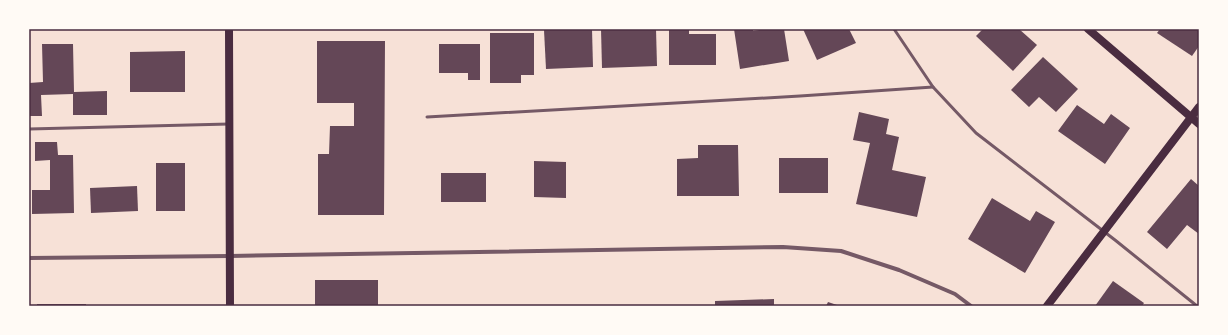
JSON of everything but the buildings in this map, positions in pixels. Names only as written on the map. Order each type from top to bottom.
[{"type":"main road","points":[[229,29],[230,306]]},
{"type":"main road","points":[[1088,29],[1199,124]]},
{"type":"main road","points":[[1047,306],[1199,107]]},
{"type":"street","points":[[29,258],[783,247],[841,252],[899,270],[955,294],[971,306]]},
{"type":"lane","points":[[894,29],[933,87],[976,133],[1198,306]]},
{"type":"lane","points":[[427,117],[933,87]]},
{"type":"lane","points":[[29,129],[230,124]]}]
